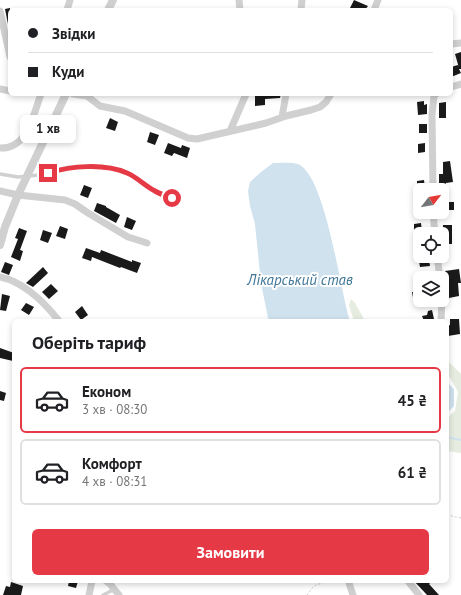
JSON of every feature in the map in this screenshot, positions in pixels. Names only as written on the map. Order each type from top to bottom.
[{"type":"street","points":[[0,11],[8,48]]},
{"type":"street","points":[[0,148],[14,146],[20,142],[26,134],[40,96]]},
{"type":"street","points":[[0,244],[4,227],[18,195],[65,96]]},
{"type":"street","points":[[86,96],[100,106],[125,111],[188,138],[197,139],[266,123],[282,117],[320,107],[330,96]]},
{"type":"street","points":[[230,131],[245,96]]},
{"type":"street","points":[[282,117],[286,96]]},
{"type":"street","points":[[433,183],[432,114],[434,96]]},
{"type":"street","points":[[0,190],[18,195],[65,200],[75,204],[128,237],[147,243]]},
{"type":"street","points":[[0,277],[9,279],[28,290],[57,319]]},
{"type":"street","points":[[441,319],[442,307]]},
{"type":"street","points":[[89,595],[92,583]]},
{"type":"street","points":[[108,583],[117,591]]},
{"type":"street","points":[[349,583],[353,595]]},
{"type":"street","points":[[410,583],[419,595]]},
{"type":"lane","points":[[0,174],[18,177],[48,173],[69,167],[92,166],[115,169],[128,173],[155,192],[172,198]]},
{"type":"lane","points":[[103,595],[117,591]]},
{"type":"path","points":[[449,515],[461,518]]},
{"type":"path","points":[[307,595],[314,586],[322,583]]},
{"type":"shaded area","points":[[351,299],[364,319],[353,319],[349,305]]},
{"type":"shaded area","points":[[449,362],[461,374],[461,453],[449,451],[449,416],[455,411],[458,392],[449,377]]},
{"type":"water","name":"Лікарський став","points":[[273,163],[289,163],[298,164],[308,173],[317,189],[324,211],[349,319],[268,318],[261,283],[255,224],[248,191],[250,182]]},
{"type":"water","points":[[449,384],[454,389],[454,406],[449,411]]},
{"type":"building","points":[[354,0],[368,6],[366,8],[350,8]]},
{"type":"building","points":[[8,8],[8,24],[5,9]]},
{"type":"building","points":[[461,52],[461,69],[459,69],[461,73],[453,76],[453,66],[458,65],[459,68],[455,54]]},
{"type":"building","points":[[255,96],[280,96],[280,98],[265,99],[265,105],[255,106]]},
{"type":"building","points":[[424,101],[424,105],[427,104],[427,114],[418,115],[417,102]]},
{"type":"building","points":[[446,102],[446,118],[439,118],[439,103]]},
{"type":"building","points":[[110,118],[118,122],[115,131],[106,128]]},
{"type":"building","points":[[419,124],[427,124],[427,133],[419,133]]},
{"type":"building","points":[[150,132],[159,135],[155,145],[147,142]]},
{"type":"building","points":[[168,143],[181,148],[182,145],[190,148],[187,158],[174,153],[172,156],[164,153]]},
{"type":"building","points":[[425,143],[425,152],[418,153],[418,144]]},
{"type":"building","points":[[450,161],[453,182],[439,183],[439,174],[443,174],[443,162]]},
{"type":"building","points":[[424,180],[424,183],[417,183],[417,181]]},
{"type":"building","points":[[84,185],[92,188],[88,198],[80,195]]},
{"type":"building","points":[[449,202],[454,202],[454,210],[449,210]]},
{"type":"building","points":[[97,203],[106,206],[120,215],[116,223],[94,211]]},
{"type":"building","points":[[127,217],[136,221],[132,230],[124,227]]},
{"type":"building","points":[[421,223],[421,227],[414,227],[414,224]]},
{"type":"building","points":[[443,225],[452,225],[452,244],[449,244],[449,227],[443,227]]},
{"type":"building","points":[[60,226],[68,229],[65,239],[56,236]]},
{"type":"building","points":[[19,228],[27,231],[20,250],[23,251],[20,261],[11,257],[18,239],[15,238]]},
{"type":"building","points":[[43,230],[52,233],[48,243],[40,240]]},
{"type":"building","points":[[86,248],[100,253],[101,250],[132,262],[132,260],[141,263],[137,273],[92,257],[91,261],[82,258]]},
{"type":"building","points":[[5,262],[13,265],[9,275],[1,272]]},
{"type":"building","points":[[419,263],[430,263],[430,266],[420,267]]},
{"type":"building","points":[[43,267],[48,273],[46,275],[33,287],[26,283]]},
{"type":"building","points":[[459,269],[461,283],[458,283],[459,296],[449,298],[449,271],[445,271]]},
{"type":"building","points":[[51,284],[58,291],[49,299],[42,292]]},
{"type":"building","points":[[2,294],[10,296],[6,311],[0,310]]},
{"type":"building","points":[[26,303],[34,307],[29,315],[21,310]]},
{"type":"building","points":[[82,306],[88,315],[80,319],[75,312]]},
{"type":"building","points":[[432,310],[434,319],[423,319],[422,316],[427,315],[428,311]]},
{"type":"building","points":[[450,319],[459,319],[460,334],[449,336]]},
{"type":"building","points":[[0,348],[12,352],[12,361],[0,358]]},
{"type":"building","points":[[0,391],[6,393],[4,401],[0,400]]},
{"type":"building","points":[[11,582],[23,586],[21,595],[3,595],[6,586],[10,587]]},
{"type":"building","points":[[69,583],[77,583],[76,588],[68,586]]},
{"type":"building","points":[[416,583],[430,583],[429,584],[439,595],[427,595]]},
{"type":"waterway","points":[[449,437],[461,440]]},
{"type":"route","points":[[48,173],[69,167],[92,166],[115,169],[128,173],[155,192],[172,198]]}]
